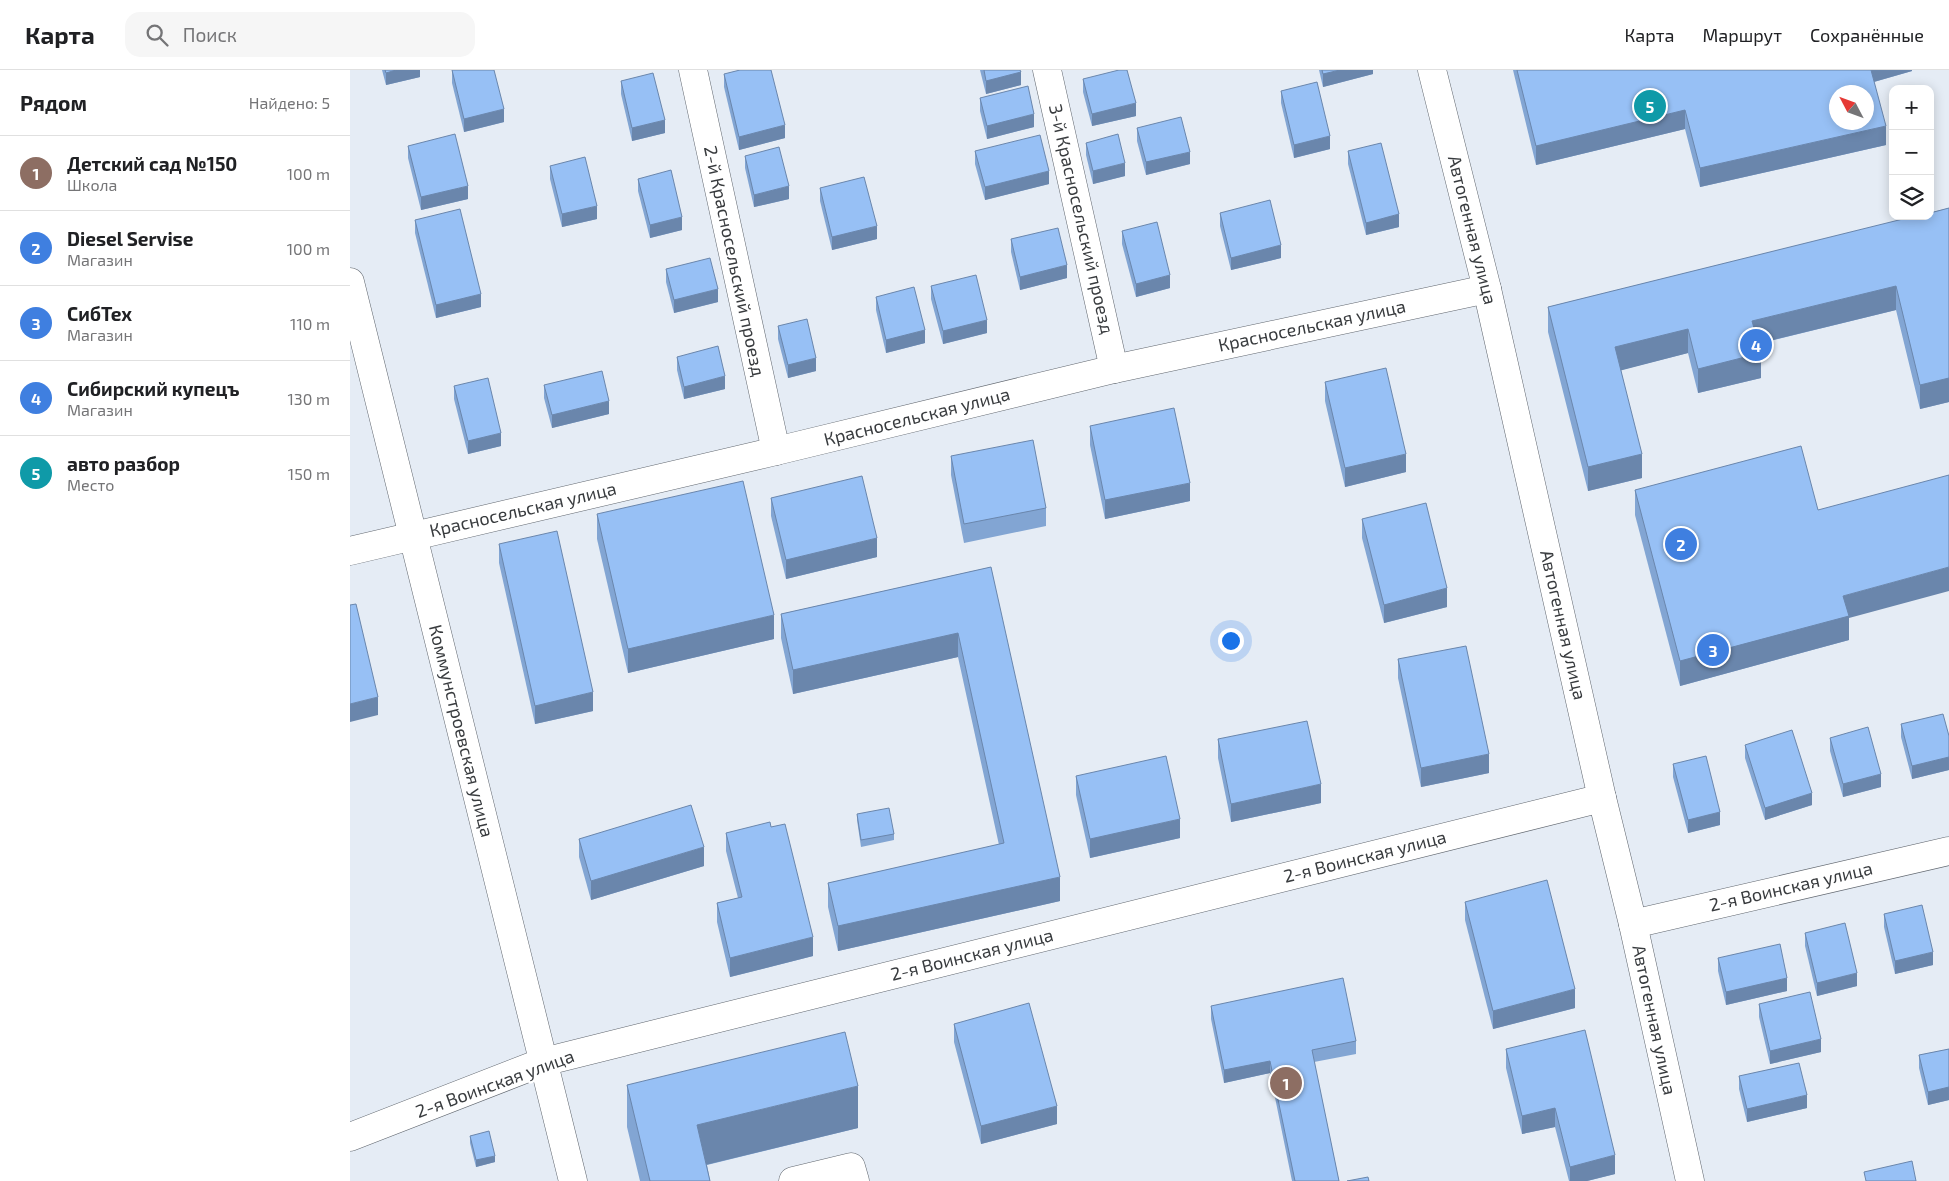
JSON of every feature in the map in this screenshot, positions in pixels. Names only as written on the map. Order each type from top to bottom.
[{"type":"street","name":"2-й Красносельский проезд","points":[[693,70],[776,451]]},
{"type":"street","name":"3-й Красносельский проезд","points":[[1047,70],[1114,369]]},
{"type":"street","name":"Автогенная улица","points":[[1432,70],[1487,289],[1690,1181]]},
{"type":"street","name":"Коммунстроевская улица","points":[[350,282],[573,1181]]},
{"type":"street","name":"Красносельская улица","points":[[350,551],[1114,369],[1487,289]]},
{"type":"street","name":"2-я Воинская улица","points":[[350,1137],[543,1062],[1602,798]]},
{"type":"street","name":"2-я Воинская улица","points":[[1633,924],[1949,851]]},
{"type":"street","points":[[793,1181],[851,1167],[855,1181]]},
{"type":"building","points":[[385,70],[396,70],[386,73]]},
{"type":"building","points":[[452,70],[494,70],[504,109],[464,119]]},
{"type":"building","points":[[740,70],[771,70],[785,125],[739,137],[724,74]]},
{"type":"building","points":[[984,70],[1020,70],[1021,72],[986,81]]},
{"type":"building","points":[[1119,70],[1127,70],[1136,103],[1092,114],[1083,79]]},
{"type":"building","points":[[1322,70],[1340,70],[1323,74]]},
{"type":"building","points":[[1517,70],[1871,70],[1886,126],[1874,129],[1874,85],[1829,85],[1829,130],[1868,130],[1700,168],[1685,110],[1536,146]]},
{"type":"building","points":[[653,73],[665,120],[632,128],[621,81]]},
{"type":"building","points":[[1317,82],[1330,136],[1294,145],[1281,91]]},
{"type":"building","points":[[1028,86],[1034,114],[987,126],[980,98]]},
{"type":"building","points":[[1181,117],[1190,152],[1146,162],[1137,128]]},
{"type":"building","points":[[455,134],[468,186],[421,197],[408,146]]},
{"type":"building","points":[[1118,134],[1125,163],[1093,171],[1086,143]]},
{"type":"building","points":[[1040,135],[1049,171],[985,187],[975,151]]},
{"type":"building","points":[[1381,143],[1399,214],[1366,223],[1348,151]]},
{"type":"building","points":[[779,147],[789,186],[754,195],[745,156]]},
{"type":"building","points":[[585,157],[597,206],[562,214],[550,166]]},
{"type":"building","points":[[671,170],[682,217],[650,225],[638,179]]},
{"type":"building","points":[[864,177],[877,226],[832,237],[820,188]]},
{"type":"building","points":[[1270,200],[1281,245],[1231,258],[1220,213]]},
{"type":"building","points":[[1949,208],[1949,378],[1920,385],[1896,286],[1752,321],[1761,353],[1698,369],[1688,329],[1615,347],[1642,454],[1588,467],[1548,307],[1899,220],[1934,220],[1934,212]]},
{"type":"building","points":[[460,209],[481,294],[436,305],[415,220]]},
{"type":"building","points":[[1157,222],[1170,275],[1136,284],[1122,231]]},
{"type":"building","points":[[1058,228],[1067,265],[1020,277],[1011,239]]},
{"type":"building","points":[[710,258],[718,289],[674,300],[666,269]]},
{"type":"building","points":[[976,275],[987,320],[943,331],[931,286]]},
{"type":"building","points":[[914,287],[925,330],[886,340],[876,297]]},
{"type":"building","points":[[807,319],[816,358],[788,365],[778,326]]},
{"type":"building","points":[[718,346],[725,376],[684,387],[677,357]]},
{"type":"building","points":[[1386,368],[1406,454],[1345,468],[1325,382]]},
{"type":"building","points":[[602,371],[609,401],[552,415],[544,385]]},
{"type":"building","points":[[488,378],[501,433],[468,441],[454,386]]},
{"type":"building","points":[[1174,408],[1190,483],[1105,500],[1090,426]]},
{"type":"building","points":[[1033,440],[1046,508],[964,524],[951,456]]},
{"type":"building","points":[[1801,446],[1818,510],[1949,475],[1949,567],[1843,596],[1849,616],[1680,661],[1635,490]]},
{"type":"building","points":[[862,476],[877,538],[786,560],[771,498]]},
{"type":"building","points":[[743,481],[774,615],[628,649],[597,514]]},
{"type":"building","points":[[1426,503],[1447,588],[1384,605],[1362,519]]},
{"type":"building","points":[[557,531],[593,692],[535,706],[499,544]]},
{"type":"building","points":[[991,567],[1060,877],[838,926],[828,883],[1004,843],[958,633],[793,670],[781,614]]},
{"type":"building","points":[[356,604],[378,697],[350,704],[350,605]]},
{"type":"building","points":[[1466,646],[1489,754],[1421,768],[1398,659]]},
{"type":"building","points":[[1943,714],[1949,736],[1949,757],[1912,766],[1901,724]]},
{"type":"building","points":[[1307,721],[1321,784],[1231,804],[1218,739]]},
{"type":"building","points":[[1868,727],[1881,774],[1843,784],[1830,738]]},
{"type":"building","points":[[1792,730],[1812,793],[1765,808],[1745,745]]},
{"type":"building","points":[[1166,756],[1180,819],[1090,839],[1076,776]]},
{"type":"building","points":[[1706,756],[1720,812],[1688,820],[1673,764]]},
{"type":"building","points":[[691,805],[704,847],[591,881],[579,839]]},
{"type":"building","points":[[889,808],[894,834],[861,840],[857,814]]},
{"type":"building","points":[[770,822],[771,827],[785,824],[813,937],[730,958],[717,903],[742,897],[726,833]]},
{"type":"building","points":[[1547,880],[1575,989],[1493,1011],[1465,902]]},
{"type":"building","points":[[1922,905],[1933,952],[1895,961],[1884,914]]},
{"type":"building","points":[[1845,923],[1857,973],[1817,983],[1805,933]]},
{"type":"building","points":[[1780,944],[1787,978],[1726,992],[1718,958]]},
{"type":"building","points":[[1343,978],[1356,1041],[1312,1050],[1339,1181],[1295,1181],[1270,1061],[1224,1070],[1211,1006]]},
{"type":"building","points":[[1810,992],[1821,1039],[1770,1051],[1759,1004]]},
{"type":"building","points":[[1029,1003],[1057,1106],[981,1126],[954,1024]]},
{"type":"building","points":[[1585,1030],[1615,1155],[1570,1167],[1555,1108],[1522,1116],[1506,1049]]},
{"type":"building","points":[[845,1032],[858,1086],[697,1125],[710,1181],[650,1181],[627,1085]]},
{"type":"building","points":[[1949,1049],[1949,1087],[1928,1092],[1919,1055]]},
{"type":"building","points":[[1799,1063],[1807,1095],[1747,1109],[1739,1076]]},
{"type":"building","points":[[489,1131],[495,1156],[476,1160],[470,1136]]},
{"type":"building","points":[[1912,1161],[1916,1181],[1866,1181],[1864,1172]]},
{"type":"building","points":[[1368,1177],[1369,1181],[1347,1181]]},
{"type":"place","name":"авто разбор","points":[[1650,106]]},
{"type":"place","name":"Сибирский купецъ","points":[[1756,345]]},
{"type":"place","name":"Diesel Servise","points":[[1681,544]]},
{"type":"place","name":"СибТех","points":[[1713,650]]},
{"type":"place","name":"Детский сад №150","points":[[1286,1083]]}]
